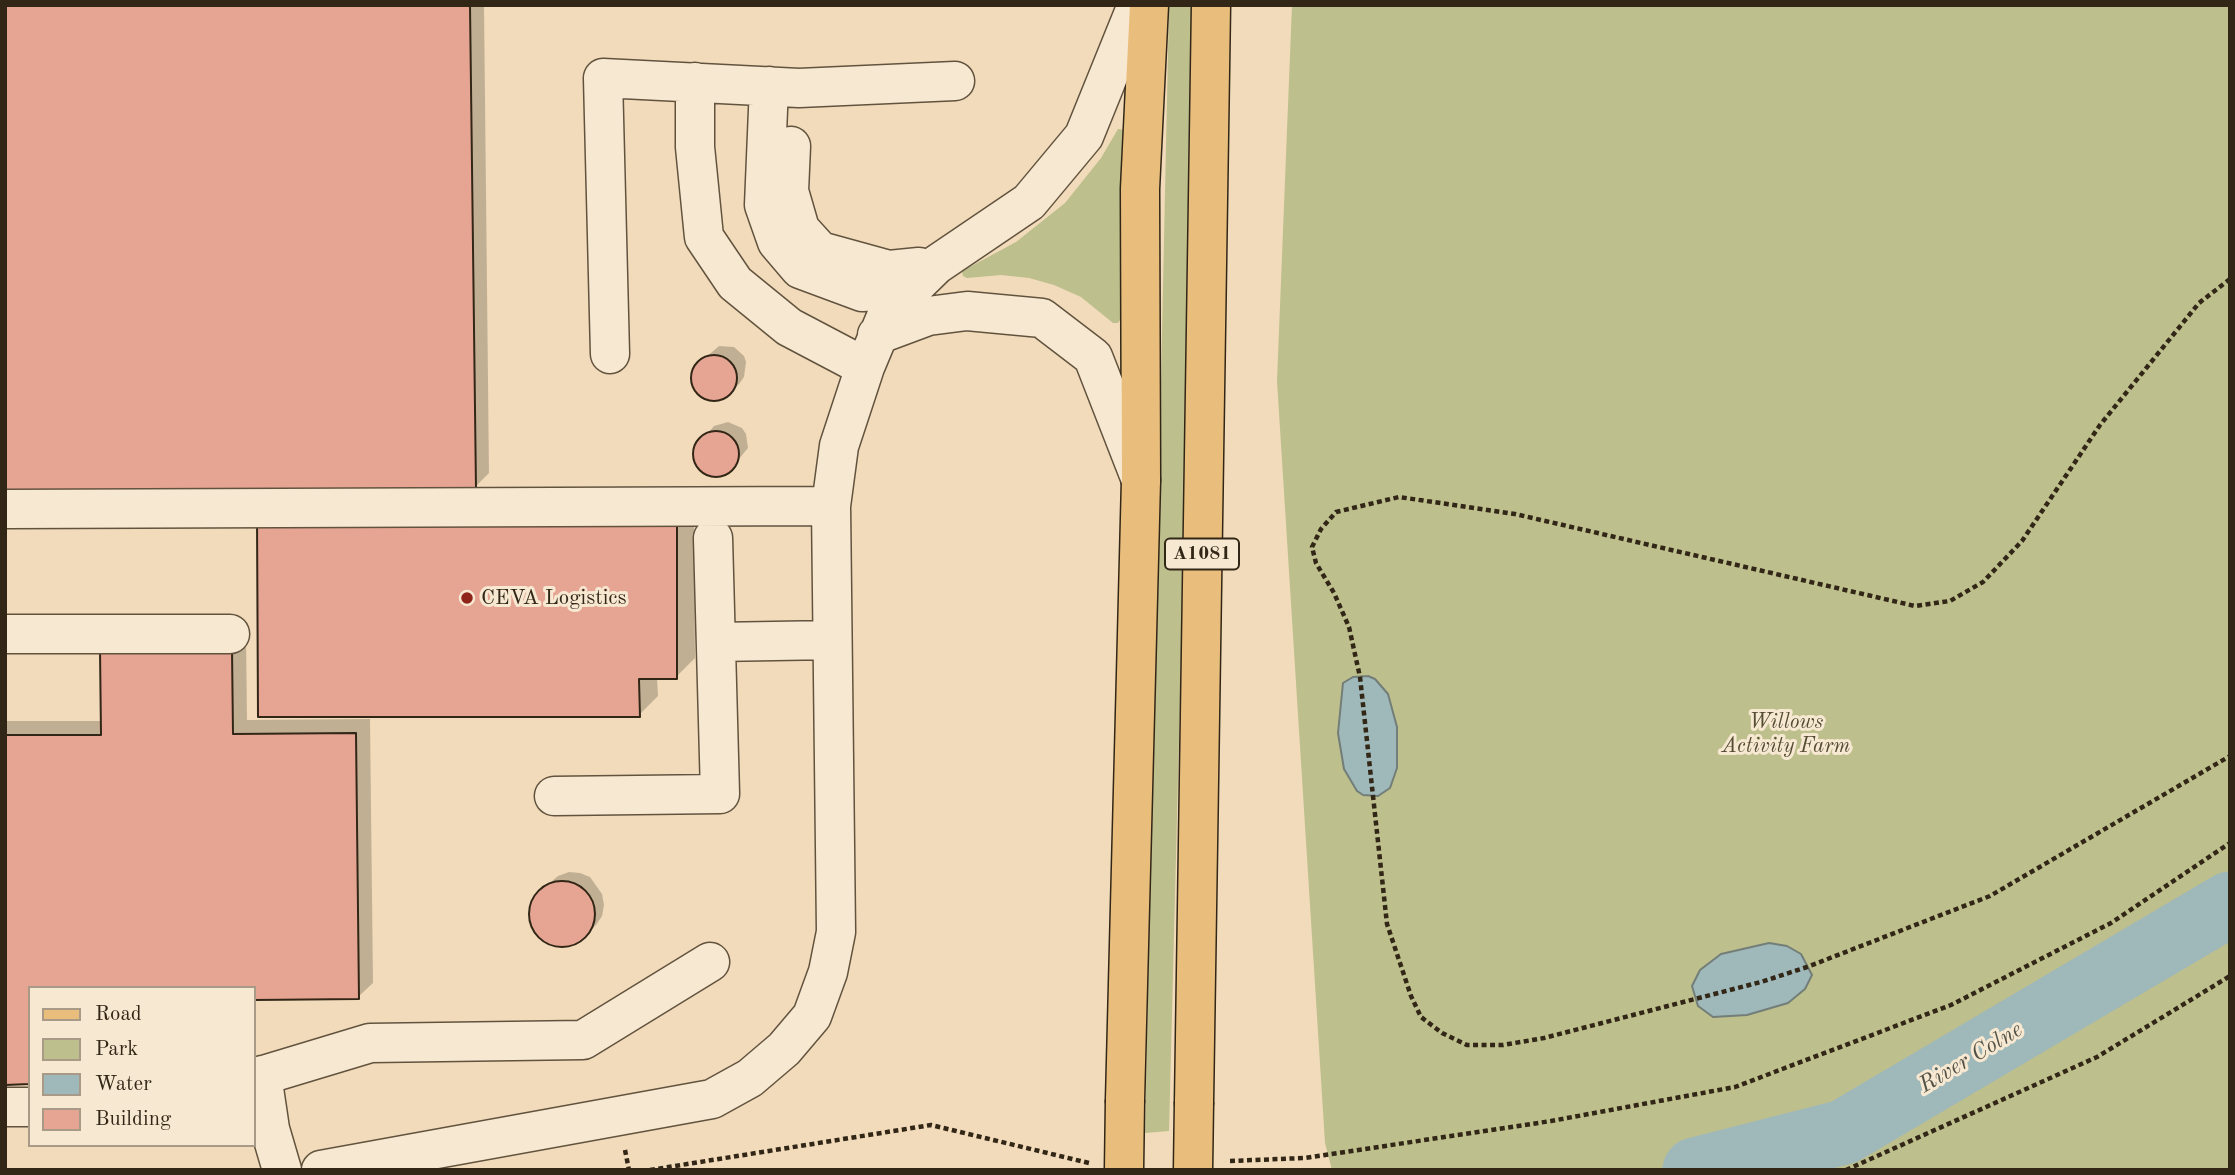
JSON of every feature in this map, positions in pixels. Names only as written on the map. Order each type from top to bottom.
[{"type":"main road","name":"A1081","points":[[1108,1167],[1125,1100],[1141,480],[1140,189],[1149,5]]},
{"type":"main road","name":"A1081","points":[[1209,1166],[1194,1102],[1211,5]]},
{"type":"lane","points":[[321,1170],[712,1099],[750,1078],[784,1049],[813,1016],[828,972],[836,932],[831,506],[839,446],[871,351],[888,312],[924,277],[1030,202],[1084,136],[1137,5]]},
{"type":"lane","points":[[610,354],[603,78],[781,87],[955,80]]},
{"type":"lane","points":[[695,82],[695,148],[704,237],[735,283],[789,327],[871,351],[928,316],[967,311],[1042,318],[1093,357],[1141,480]]},
{"type":"lane","points":[[781,87],[764,205],[777,242],[800,269],[862,292],[924,277]]},
{"type":"lane","points":[[5,509],[831,506]]},
{"type":"lane","points":[[554,796],[720,794],[713,538]]},
{"type":"lane","points":[[5,634],[230,634]]},
{"type":"lane","points":[[716,642],[832,640]]},
{"type":"lane","points":[[282,1170],[258,1076],[370,1043],[583,1040],[710,962]]},
{"type":"lane","points":[[5,1107],[28,1107]]},
{"type":"path","points":[[2230,279],[2199,303],[2100,425],[2022,541],[1983,582],[1950,601],[1916,606],[1515,514],[1399,497],[1336,512],[1321,529],[1312,547],[1316,563],[1349,626],[1360,677],[1387,924],[1411,996],[1421,1017],[1441,1033],[1466,1045],[1503,1045],[1544,1038],[1761,982],[1807,967],[1990,895],[2230,756]]},
{"type":"path","points":[[1209,1166],[1318,1156],[1551,1121],[1735,1087],[1951,1005],[2111,923],[2230,842]]},
{"type":"path","points":[[1846,1170],[2097,1057],[2230,976]]},
{"type":"path","points":[[650,1170],[931,1125],[1108,1167]]},
{"type":"green space","points":[[1169,5],[1197,5],[1169,1131],[1145,1133]]},
{"type":"green space","name":"Willows Activity Farm","points":[[1292,5],[2230,5],[2230,1170],[1332,1170],[1325,1143],[1277,381]]},
{"type":"green space","points":[[1118,129],[1126,130],[1124,243],[1118,323],[1113,323],[1081,297],[1054,285],[1029,278],[1001,275],[967,278],[963,276],[962,272],[966,269],[1016,242],[1065,203],[1101,158]]},
{"type":"water","points":[[1368,676],[1375,679],[1388,694],[1397,727],[1397,768],[1390,788],[1378,796],[1363,795],[1357,791],[1344,769],[1338,733],[1343,683],[1353,677]]},
{"type":"water","points":[[1769,943],[1787,946],[1801,954],[1812,975],[1805,989],[1788,1003],[1747,1015],[1713,1017],[1698,1006],[1692,986],[1700,970],[1721,954]]},
{"type":"building","points":[[5,5],[470,5],[476,489],[5,492]]},
{"type":"building","points":[[714,355],[731,361],[737,378],[731,395],[714,401],[697,395],[691,378],[697,361]]},
{"type":"building","points":[[716,431],[725,432],[732,438],[738,445],[738,463],[732,470],[725,476],[716,477],[707,476],[700,470],[694,463],[693,454],[694,445],[700,438],[707,432]]},
{"type":"building","name":"CEVA Logistics","points":[[257,518],[677,518],[677,679],[639,679],[640,717],[258,717]]},
{"type":"building","points":[[232,649],[233,734],[356,733],[359,999],[256,1000],[256,986],[28,986],[28,1084],[5,1085],[5,735],[101,735],[100,650]]},
{"type":"building","points":[[562,881],[575,883],[585,891],[593,901],[593,927],[585,937],[575,945],[562,947],[549,945],[539,937],[531,927],[529,914],[531,901],[539,891],[549,883]]},
{"type":"waterway","name":"River Colne","points":[[1695,1170],[1844,1132],[2230,904]]},
{"type":"place","name":"CEVA Logistics","points":[[467,598]]}]
